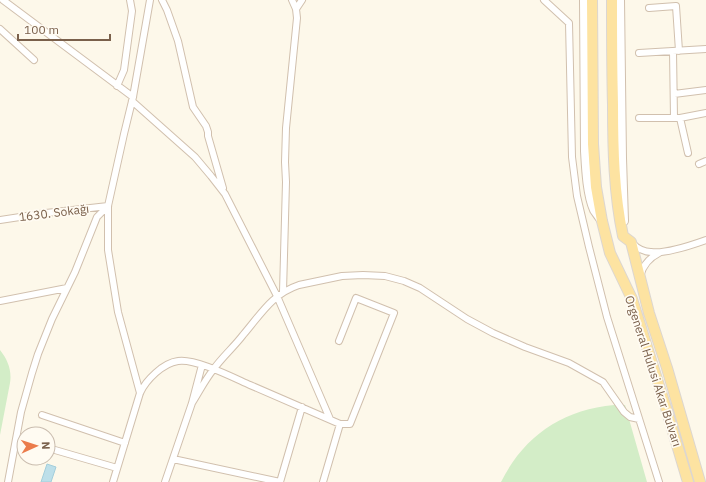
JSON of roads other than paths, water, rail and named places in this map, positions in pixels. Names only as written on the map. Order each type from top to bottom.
[{"type":"main road","name":"Orgeneral Hulusi Akar Bulvarı","points":[[592,0],[594,156],[596,187],[602,221],[610,253],[632,299],[688,482]]},
{"type":"main road","name":"Orgeneral Hulusi Akar Bulvarı","points":[[612,0],[613,134],[615,182],[619,214],[640,279],[700,482]]},
{"type":"street","points":[[3,0],[133,99],[194,157],[225,194]]},
{"type":"street","points":[[117,86],[124,70],[132,10],[130,0]]},
{"type":"street","points":[[140,393],[118,312],[108,250],[108,206],[133,99],[150,0]]},
{"type":"street","points":[[162,0],[168,10],[178,41],[193,107],[207,129],[225,194],[277,296],[330,419]]},
{"type":"street","points":[[283,292],[286,128],[297,18],[296,9],[292,0]]},
{"type":"street","points":[[296,9],[302,0]]},
{"type":"street","points":[[544,0],[569,23],[572,126],[571,142],[575,184],[601,295],[659,482]]},
{"type":"street","points":[[584,0],[586,170],[591,201],[594,210],[602,221]]},
{"type":"street","points":[[620,0],[622,158],[624,225],[627,239],[638,248],[646,252],[656,253],[706,240]]},
{"type":"street","points":[[648,8],[676,6],[674,94],[677,118],[688,153]]},
{"type":"street","points":[[0,30],[34,60]]},
{"type":"street","points":[[639,53],[706,49]]},
{"type":"street","points":[[674,94],[706,90]]},
{"type":"street","points":[[639,118],[677,118],[706,113]]},
{"type":"street","points":[[699,164],[706,162]]},
{"type":"street","points":[[8,482],[21,412],[32,373],[47,331],[83,253],[97,217],[108,206]]},
{"type":"street","name":"1630. Sokağı","points":[[0,220],[108,206]]},
{"type":"street","points":[[640,279],[642,269],[645,264],[650,258],[660,252]]},
{"type":"street","points":[[192,403],[214,369],[269,303],[277,296],[299,284],[353,275],[380,275],[404,281],[423,290],[467,319],[494,333],[525,347],[569,363],[603,382],[624,412],[630,417],[639,419]]},
{"type":"street","points":[[0,300],[67,288]]},
{"type":"street","points":[[113,482],[140,393],[152,377],[168,364],[178,360],[187,361],[214,369],[340,424],[350,424],[394,313],[356,298],[339,341]]},
{"type":"street","points":[[165,482],[192,403],[202,365]]},
{"type":"street","points":[[173,459],[280,482],[302,407]]},
{"type":"street","points":[[42,415],[125,443]]},
{"type":"street","points":[[323,482],[340,424]]},
{"type":"street","points":[[56,450],[117,468]]},
{"type":"water","points":[[46,466],[56,467],[51,482],[41,482]]}]
